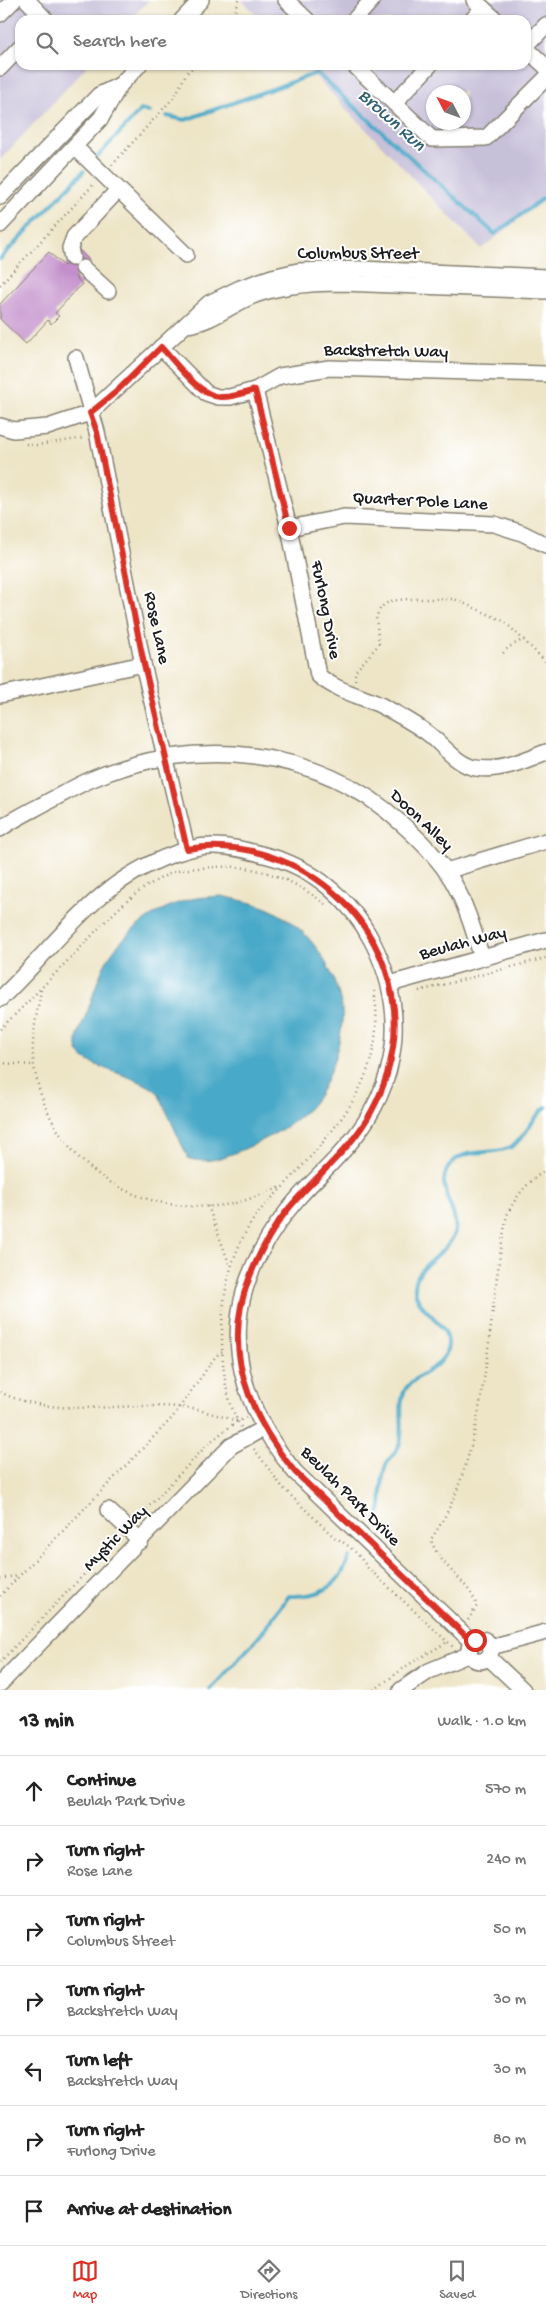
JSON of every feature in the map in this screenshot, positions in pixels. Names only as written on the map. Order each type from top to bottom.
[{"type":"street","points":[[0,14],[14,0]]},
{"type":"street","points":[[27,0],[41,15]]},
{"type":"street","points":[[187,15],[201,0]]},
{"type":"street","points":[[286,0],[302,15]]},
{"type":"street","points":[[358,15],[372,0]]},
{"type":"street","points":[[479,4],[491,15]]},
{"type":"street","points":[[531,42],[546,26]]},
{"type":"street","points":[[0,68],[15,52]]},
{"type":"street","points":[[531,52],[546,67]]},
{"type":"street","points":[[0,225],[101,118],[120,85],[134,70]]},
{"type":"street","points":[[359,70],[432,139],[486,138],[546,78]]},
{"type":"street","points":[[394,103],[425,70]]},
{"type":"street","points":[[0,197],[98,95],[120,85]]},
{"type":"street","points":[[75,147],[186,254]]},
{"type":"street","points":[[72,258],[70,248],[74,237],[118,190]]},
{"type":"street","points":[[83,268],[108,291]]},
{"type":"street","name":"Columbus Street","points":[[0,426],[14,430],[48,427],[90,413],[117,391],[209,303],[272,277],[298,272],[359,269],[546,277]]},
{"type":"street","name":"Columbus Street","points":[[185,325],[200,324],[252,296],[310,284],[352,283],[546,291]]},
{"type":"street","name":"Backstretch Way","points":[[161,347],[206,393],[218,397],[230,397],[255,390],[280,376],[329,368],[546,374]]},
{"type":"street","name":"Rose Lane","points":[[76,358],[90,413],[97,432],[144,664],[187,849]]},
{"type":"street","name":"Furlong Drive","points":[[255,390],[289,528],[318,675],[337,689],[380,705],[427,733],[463,764],[476,768],[491,769],[516,764],[546,752]]},
{"type":"street","name":"Quarter Pole Lane","points":[[289,528],[344,516],[467,522],[494,524],[522,533],[546,546]]},
{"type":"street","points":[[0,695],[144,664]]},
{"type":"street","name":"Doon Alley","points":[[0,829],[90,780],[138,764],[230,752],[269,757],[305,766],[348,785],[385,808],[418,838],[446,872],[474,932],[482,958]]},
{"type":"street","points":[[446,872],[546,841]]},
{"type":"street","name":"Beulah Park Drive","points":[[0,999],[91,903],[114,883],[153,861],[187,849],[217,846],[287,861],[313,876],[351,909],[373,943],[384,965],[392,991],[393,1050],[374,1109],[350,1144],[298,1198],[275,1226],[245,1288],[238,1329],[239,1362],[246,1389],[256,1414],[280,1454],[313,1491],[469,1651]]},
{"type":"street","name":"Beulah Way","points":[[392,991],[482,958],[546,940]]},
{"type":"street","name":"Mystic Way","points":[[0,1684],[232,1446],[264,1428]]},
{"type":"street","points":[[108,1510],[141,1541]]},
{"type":"street","points":[[490,1652],[546,1632]]},
{"type":"street","points":[[401,1690],[429,1671],[469,1651],[478,1639],[485,1640],[490,1652],[523,1690]]},
{"type":"path","points":[[234,15],[240,0]]},
{"type":"path","points":[[354,694],[355,672],[379,644],[376,617],[378,610],[390,602],[407,599],[454,599],[504,621],[546,662]]},
{"type":"path","points":[[503,653],[509,647],[524,639]]},
{"type":"path","points":[[0,1029],[121,905],[169,874],[197,868],[230,866],[257,870],[284,879],[310,892],[330,908]]},
{"type":"path","points":[[392,991],[546,958]]},
{"type":"path","points":[[374,986],[376,1002],[375,1040],[368,1075],[357,1096],[337,1125],[255,1216],[230,1266],[222,1314],[222,1352],[225,1383],[238,1421],[247,1438],[283,1488],[334,1537],[361,1558],[367,1567],[469,1651]]},
{"type":"path","points":[[41,989],[34,1065],[42,1096],[53,1121],[69,1146],[88,1166],[112,1185],[139,1198],[167,1204],[226,1205],[283,1187]]},
{"type":"path","points":[[0,1063],[34,1065]]},
{"type":"path","points":[[431,1539],[447,1514],[462,1479],[477,1414],[507,1215],[514,1200],[524,1188],[546,1170]]},
{"type":"path","points":[[208,1206],[230,1266]]},
{"type":"path","points":[[0,1596],[172,1418],[216,1356],[222,1352]]},
{"type":"path","points":[[0,1392],[26,1402],[48,1407],[180,1407],[238,1421]]},
{"type":"path","points":[[0,1662],[209,1443],[238,1421],[256,1414]]},
{"type":"path","points":[[0,1579],[15,1576],[18,1578]]},
{"type":"shaded area","points":[[0,0],[149,0],[135,15],[15,15],[15,70],[83,70],[0,160]]},
{"type":"shaded area","points":[[242,0],[546,0],[546,198],[481,249],[309,70],[531,70],[531,15],[256,15]]},
{"type":"water","points":[[222,896],[253,903],[268,909],[294,924],[304,933],[329,968],[339,995],[342,1019],[339,1043],[331,1069],[321,1091],[309,1107],[292,1122],[262,1141],[222,1157],[202,1161],[188,1158],[158,1093],[139,1081],[101,1067],[82,1057],[78,1051],[77,1041],[104,967],[111,954],[125,937],[163,909],[193,899]]},
{"type":"building","points":[[79,250],[90,261],[75,277],[82,284],[55,313],[59,316],[51,324],[48,320],[26,344],[0,319],[0,304],[49,252],[64,266]]},
{"type":"waterway","name":"Brown Run","points":[[167,116],[185,120],[317,73],[495,234],[546,196]]},
{"type":"waterway","name":"Brown Run","points":[[98,156],[141,110],[150,112]]},
{"type":"waterway","name":"Brown Run","points":[[0,259],[84,171]]},
{"type":"waterway","points":[[376,1521],[381,1508],[382,1479],[387,1462],[400,1443],[402,1429],[401,1407],[404,1393],[412,1382],[437,1365],[446,1353],[448,1345],[443,1329],[420,1302],[416,1295],[415,1287],[421,1271],[447,1246],[455,1230],[455,1222],[445,1188],[444,1179],[447,1170],[459,1157],[473,1153],[504,1150],[511,1147],[521,1138],[546,1107]]},
{"type":"waterway","points":[[210,1690],[258,1638],[289,1596],[310,1595],[327,1588],[340,1576],[349,1557]]},
{"type":"route","points":[[289,528],[255,390],[230,397],[218,397],[206,393],[161,347],[117,391],[90,413],[97,432],[144,664],[187,849],[217,846],[260,854],[287,861],[313,876],[351,909],[370,936],[384,965],[394,1006],[393,1050],[374,1109],[350,1144],[298,1198],[275,1226],[252,1270],[245,1288],[240,1308],[238,1329],[239,1362],[246,1389],[256,1414],[280,1454],[295,1472],[472,1642],[475,1640]]}]
